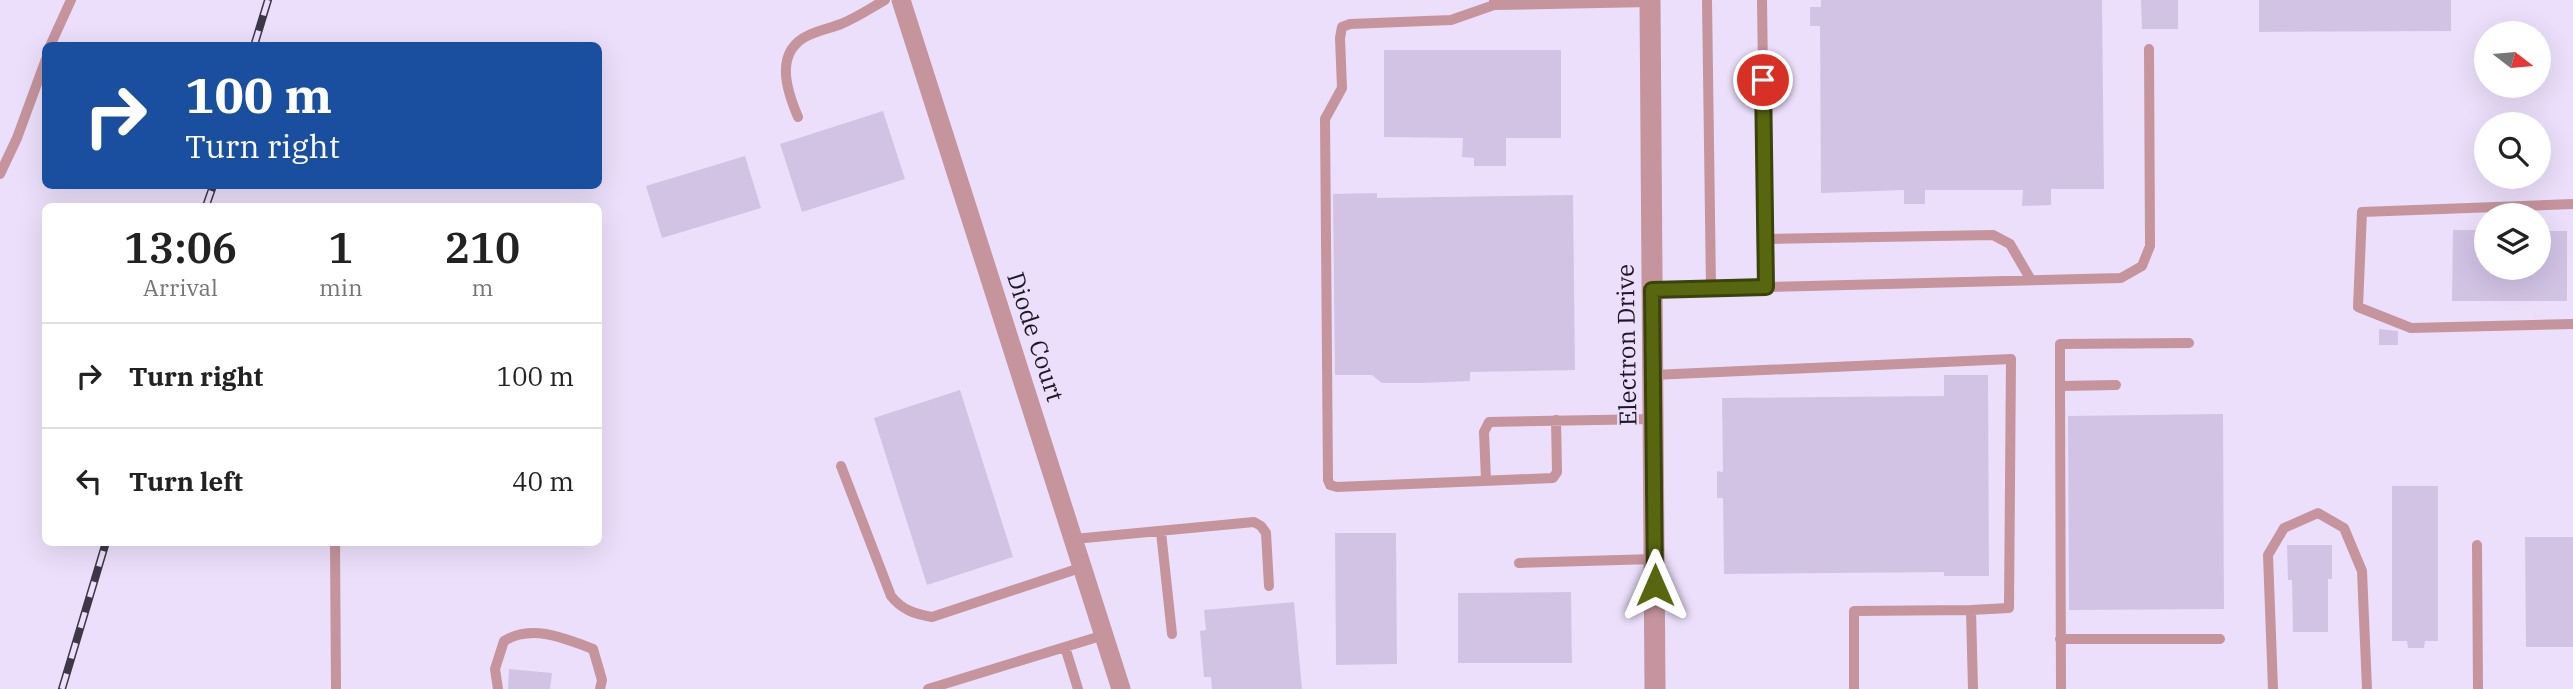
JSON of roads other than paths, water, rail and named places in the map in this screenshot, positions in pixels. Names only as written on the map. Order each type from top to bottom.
[{"type":"street","name":"Diode Court","points":[[901,0],[1121,689]]},
{"type":"street","name":"Electron Drive","points":[[1650,1],[1655,689]]},
{"type":"lane","points":[[52,42],[71,0]]},
{"type":"lane","points":[[798,117],[791,100],[785,68],[789,52],[798,41],[810,34],[844,23],[885,0]]},
{"type":"lane","points":[[1707,0],[1711,288]]},
{"type":"lane","points":[[1762,0],[1766,287]]},
{"type":"lane","points":[[1556,420],[1556,476],[1337,487],[1330,485],[1325,119],[1342,88],[1342,27],[1350,24],[1451,20],[1494,3],[1650,1]]},
{"type":"lane","points":[[1652,290],[2121,278],[2142,266],[2150,246],[2149,50]]},
{"type":"lane","points":[[0,174],[17,138],[42,70]]},
{"type":"lane","points":[[2573,204],[2362,212],[2358,307],[2411,328],[2573,324]]},
{"type":"lane","points":[[1766,239],[1993,235],[2010,244],[2031,280]]},
{"type":"lane","points":[[2061,689],[2060,344],[2189,343]]},
{"type":"lane","points":[[1653,374],[2011,359],[2009,607],[1854,611],[1854,689]]},
{"type":"lane","points":[[2060,386],[2116,385]]},
{"type":"lane","points":[[1486,480],[1484,432],[1489,422],[1654,419]]},
{"type":"lane","points":[[841,466],[891,596],[898,605],[910,611],[932,617],[1083,567]]},
{"type":"lane","points":[[2273,689],[2268,555],[2284,528],[2318,513],[2344,528],[2362,571],[2367,689]]},
{"type":"lane","points":[[1074,539],[1254,522],[1266,533],[1269,586]]},
{"type":"lane","points":[[1161,532],[1172,634]]},
{"type":"lane","points":[[2477,545],[2478,689]]},
{"type":"lane","points":[[335,546],[337,689]]},
{"type":"lane","points":[[1519,563],[1654,559]]},
{"type":"lane","points":[[1970,610],[1973,689]]},
{"type":"lane","points":[[498,689],[495,669],[504,641],[516,634],[529,632],[568,639],[593,649],[602,680],[600,689]]},
{"type":"lane","points":[[928,689],[1104,635]]},
{"type":"lane","points":[[2060,639],[2220,639]]},
{"type":"lane","points":[[1065,647],[1078,689]]},
{"type":"railway","points":[[255,42],[268,0]]},
{"type":"railway","points":[[207,203],[212,189]]},
{"type":"railway","points":[[62,689],[105,546]]}]
